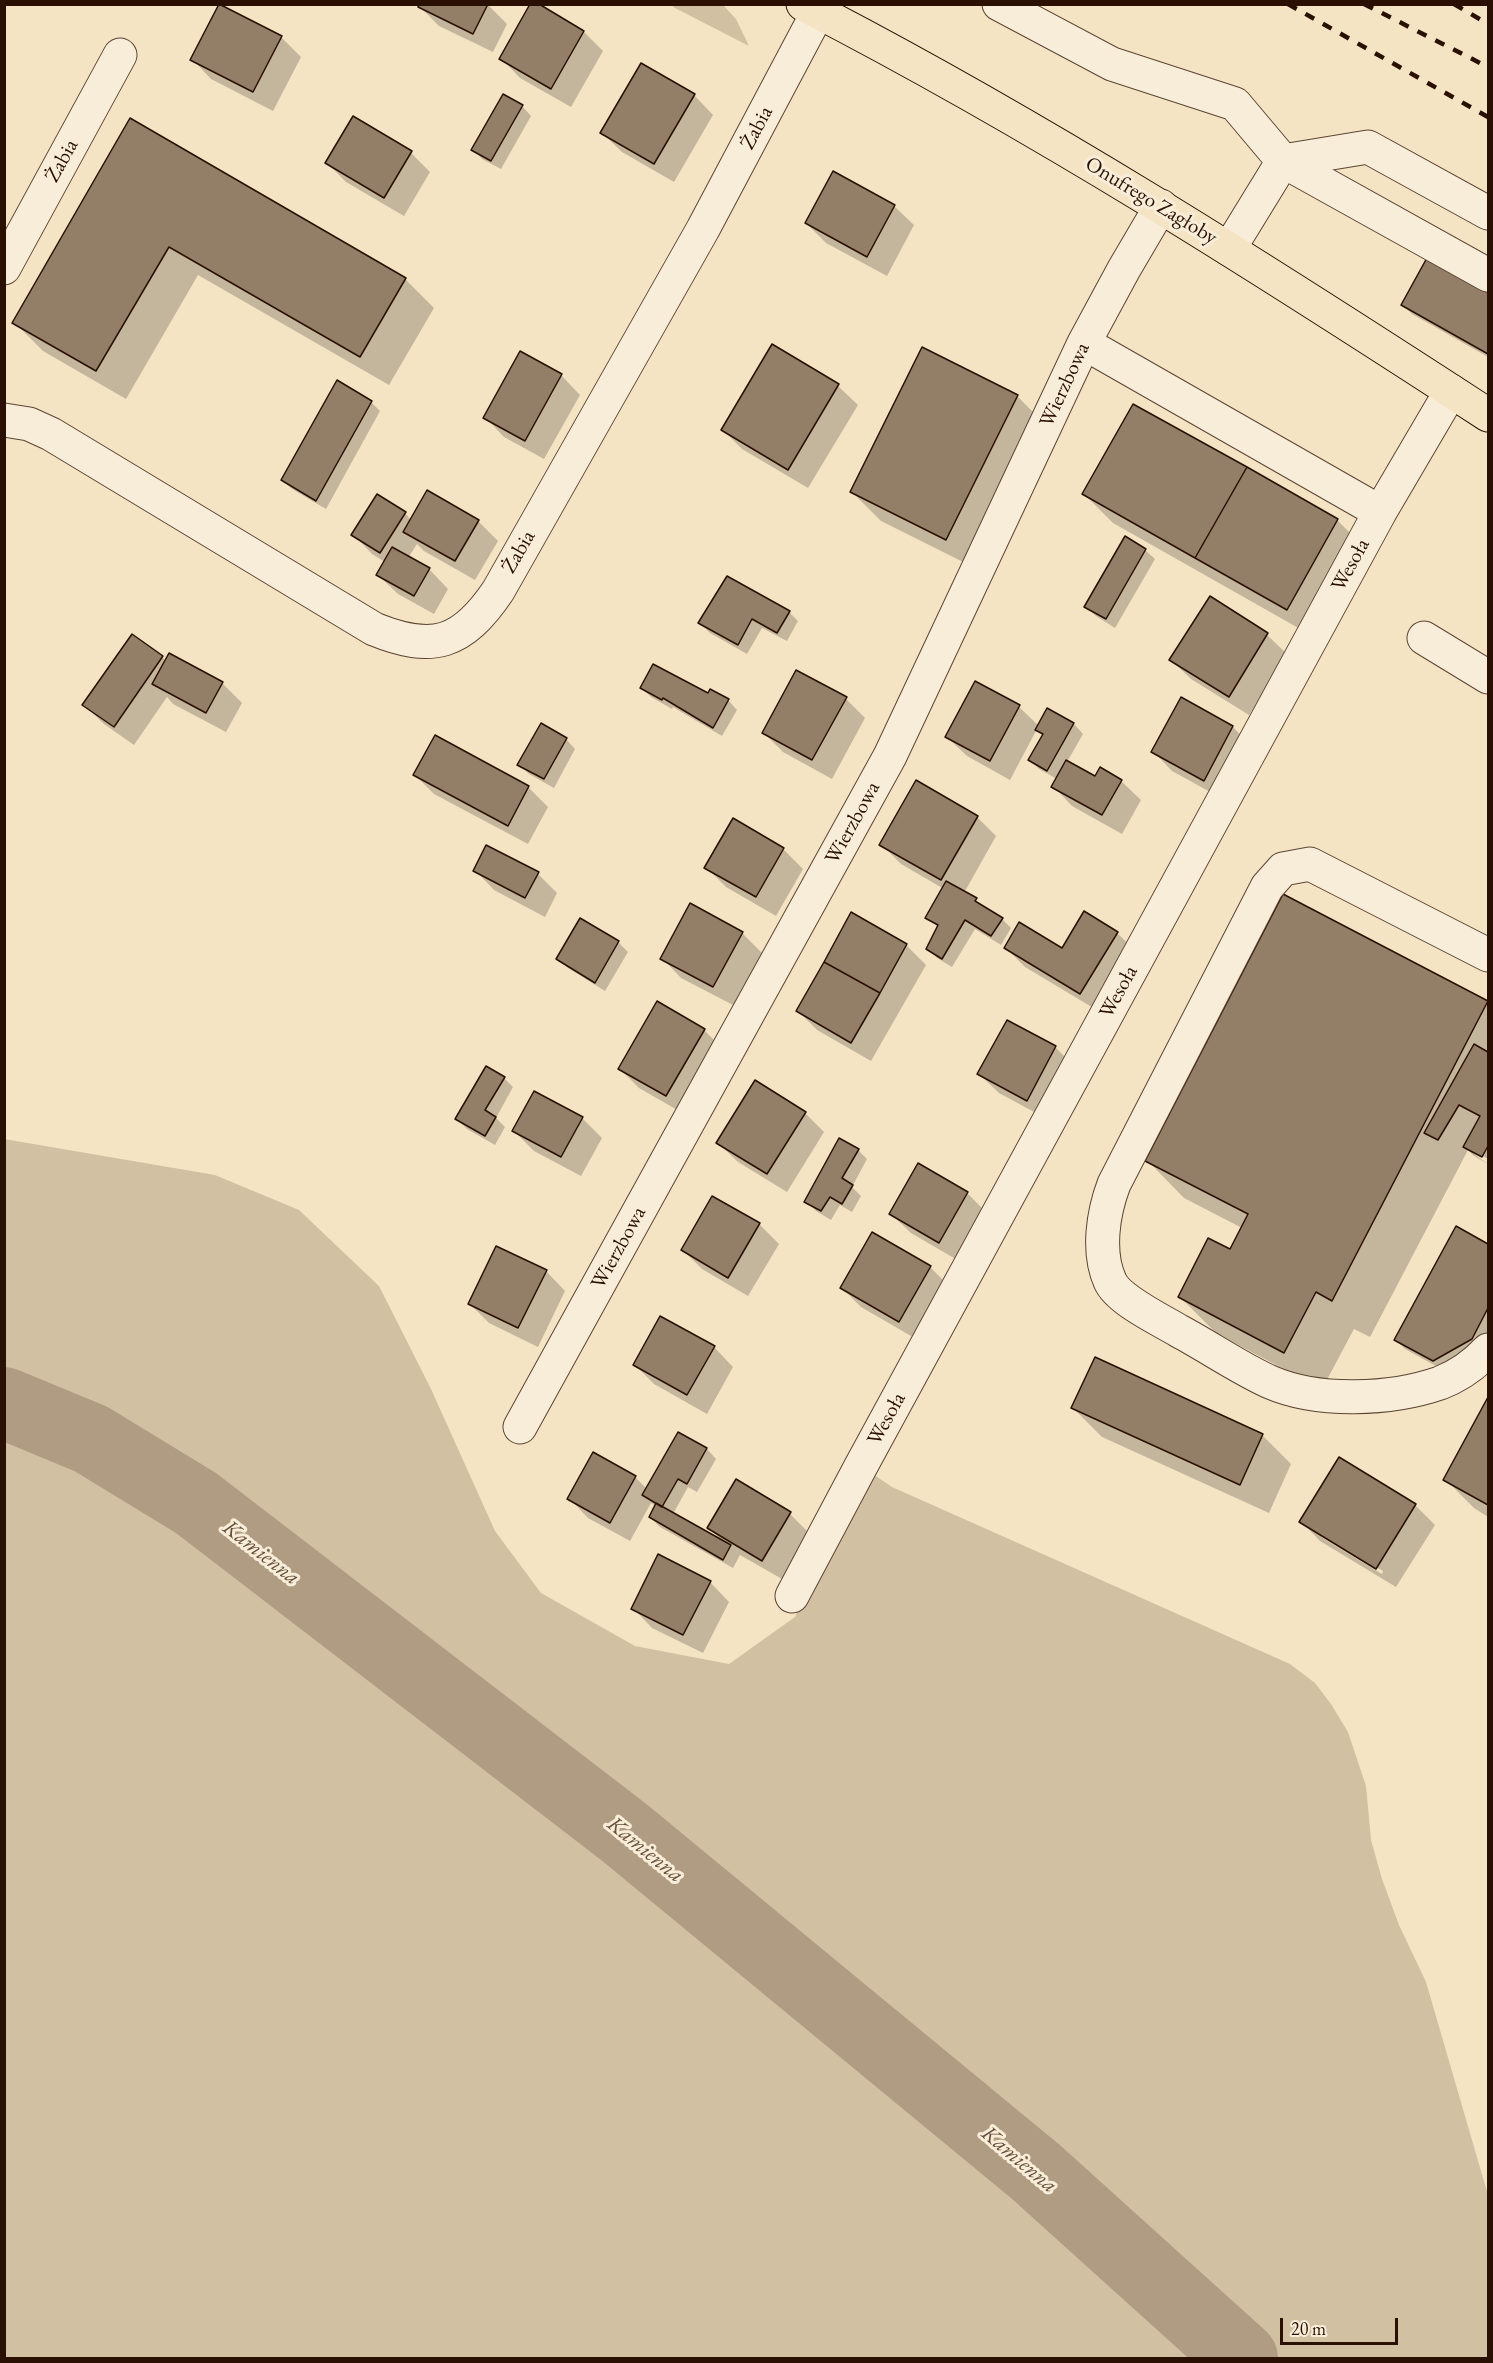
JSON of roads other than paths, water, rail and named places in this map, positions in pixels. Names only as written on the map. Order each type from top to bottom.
[{"type":"main road","name":"Onufrego Zagłoby","points":[[811,8],[1014,120],[1161,206],[1488,415]]},
{"type":"street","points":[[999,4],[1112,64],[1235,104],[1283,161],[1488,275]]},
{"type":"street","name":"Żabia","points":[[4,420],[28,424],[51,434],[374,629],[423,643],[451,637],[473,622],[498,591],[703,229],[811,8]]},
{"type":"street","name":"Żabia","points":[[4,267],[120,55]]},
{"type":"street","points":[[1229,249],[1283,161],[1368,147],[1488,213]]},
{"type":"street","name":"Wierzbowa","points":[[520,1427],[890,756],[1084,344],[1161,206]]},
{"type":"street","points":[[1084,344],[1380,512]]},
{"type":"street","name":"Wesoła","points":[[792,1596],[1380,512],[1452,391]]},
{"type":"street","points":[[1424,638],[1488,677]]},
{"type":"street","points":[[1488,955],[1311,864],[1283,869],[1267,887],[1114,1184],[1105,1208],[1103,1258],[1110,1284],[1131,1304],[1270,1382],[1300,1392],[1331,1396],[1374,1395],[1410,1390],[1441,1382],[1469,1368],[1488,1350]]},
{"type":"waterway","name":"Kamienna","points":[[4,1403],[91,1439],[196,1503],[625,1833],[1036,2172],[1242,2358]]},
{"type":"railway","points":[[1288,4],[1488,117]]},
{"type":"railway","points":[[1364,4],[1488,67]]},
{"type":"railway","points":[[1454,4],[1488,24]]}]
